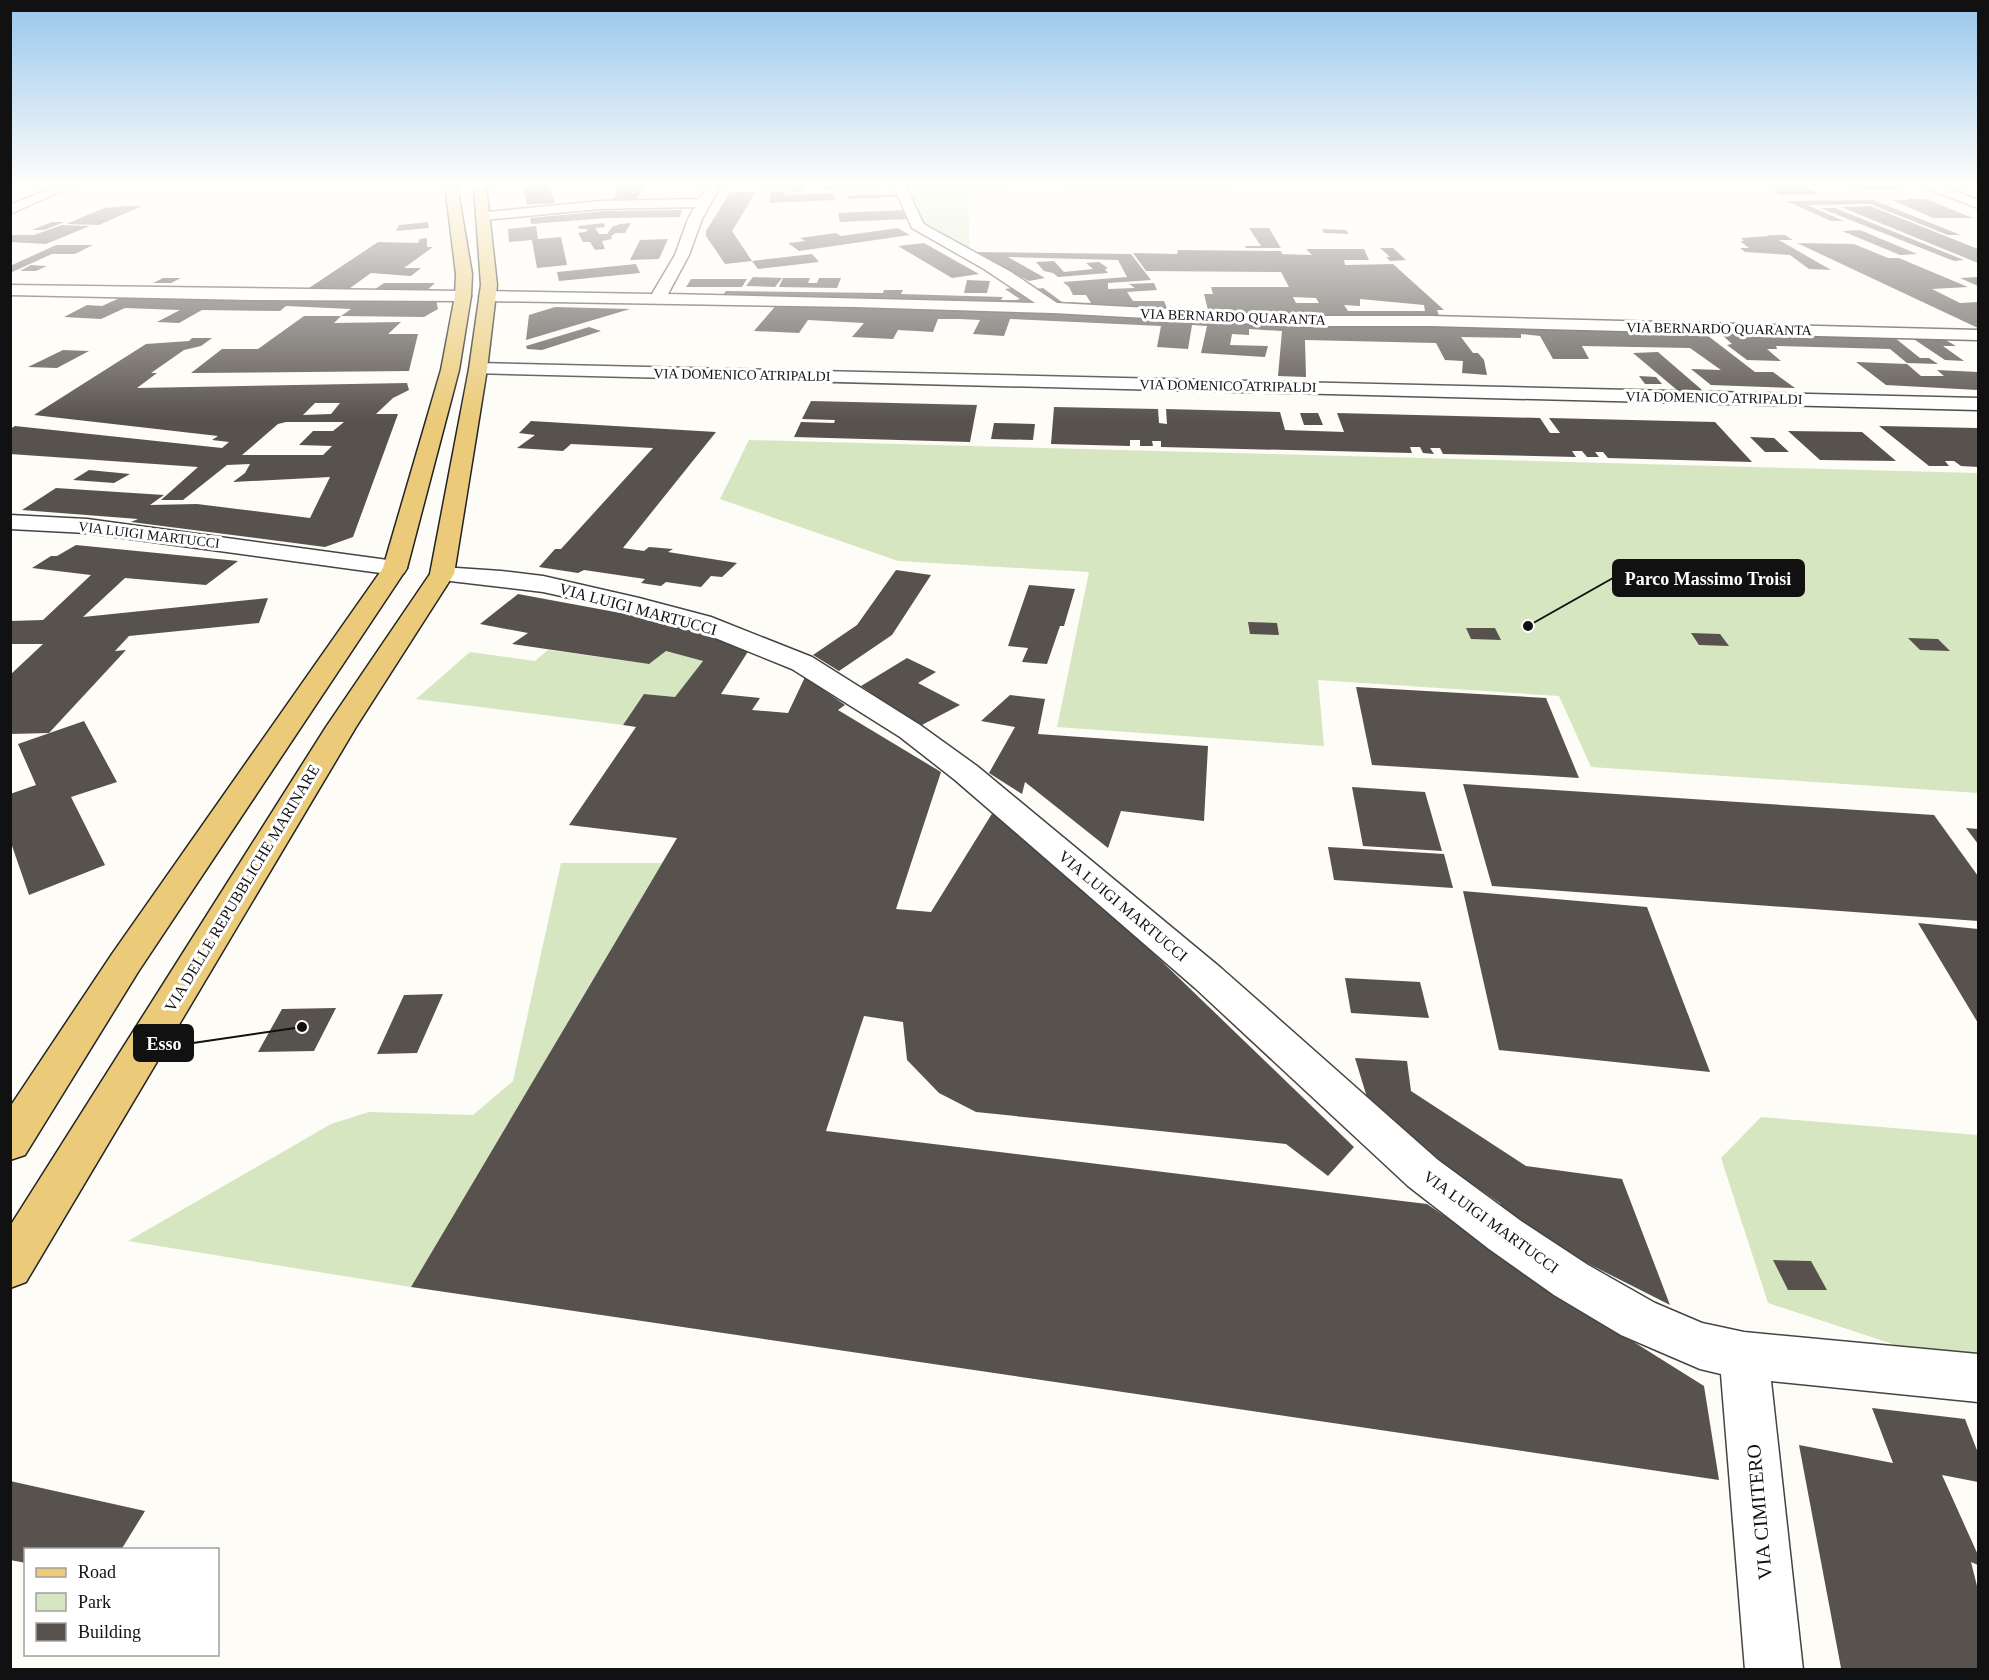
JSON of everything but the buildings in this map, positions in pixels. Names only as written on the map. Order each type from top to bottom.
[{"type":"main road","name":"VIA DELLE REPUBBLICHE MARINARE","points":[[14,1251],[340,727],[442,574],[464,370],[463,263]]},
{"type":"main road","name":"VIA DELLE REPUBBLICHE MARINARE","points":[[10,1143],[125,963],[395,568],[488,296],[487,263]]},
{"type":"main road","points":[[463,296],[488,296]]},
{"type":"main road","points":[[395,568],[442,574]]},
{"type":"street","points":[[658,298],[677,263]]},
{"type":"street","points":[[985,263],[1006,275],[1053,308]]},
{"type":"street","points":[[10,290],[251,295],[463,296]]},
{"type":"street","name":"VIA BERNARDO QUARANTA","points":[[488,296],[1053,308],[1297,321],[1430,321],[1978,335]]},
{"type":"street","name":"VIA DOMENICO ATRIPALDI","points":[[464,370],[1978,404]]},
{"type":"street","name":"VIA LUIGI MARTUCCI","points":[[10,522],[87,526],[395,568]]},
{"type":"street","name":"VIA LUIGI MARTUCCI","points":[[442,574],[501,578],[543,584],[639,606],[702,623],[802,663],[910,731],[966,773],[1208,978],[1423,1173],[1505,1235],[1571,1280],[1638,1319],[1700,1346],[1744,1354],[1978,1378]]},
{"type":"street","name":"VIA CIMITERO","points":[[1744,1354],[1774,1670]]},
{"type":"green space","points":[[749,440],[1978,473],[1978,793],[1591,767],[1559,696],[1318,680],[1324,746],[1057,727],[1089,572],[898,561],[720,499]]},
{"type":"green space","points":[[548,650],[649,664],[666,651],[703,661],[675,697],[644,694],[623,725],[416,699],[470,652],[535,661]]},
{"type":"green space","points":[[561,863],[662,863],[411,1287],[128,1241],[331,1124],[369,1112],[473,1115],[513,1081]]},
{"type":"green space","points":[[1761,1117],[1978,1135],[1978,1358],[1926,1355],[1768,1303],[1721,1158]]},
{"type":"place","name":"Parco Massimo Troisi","points":[[1528,626]]},
{"type":"place","name":"Esso","points":[[302,1027]]}]
